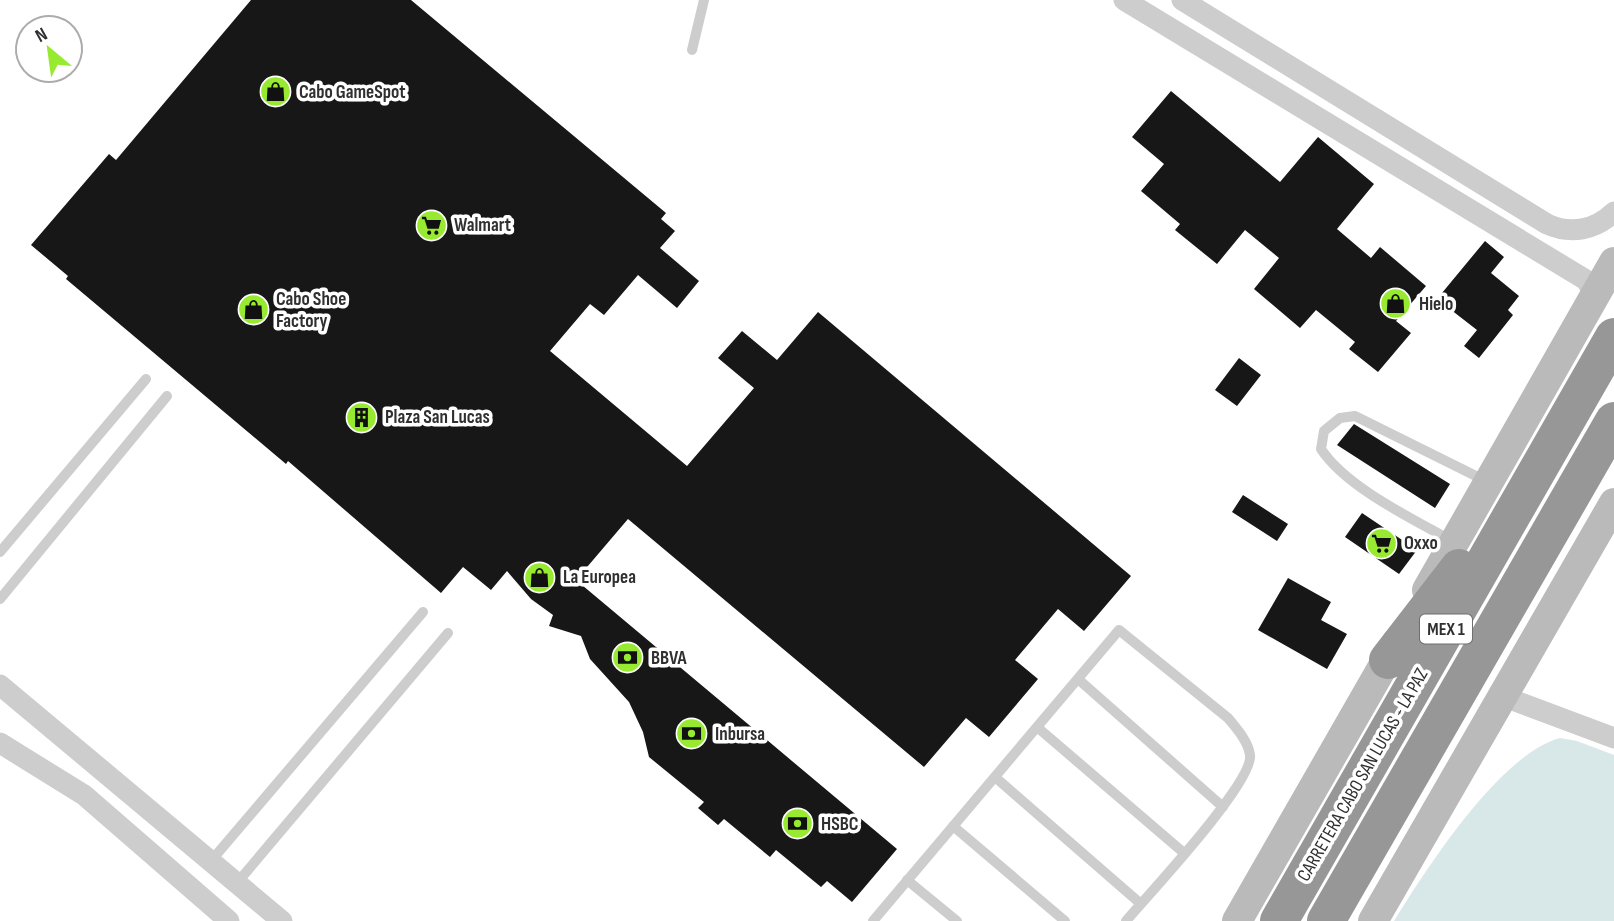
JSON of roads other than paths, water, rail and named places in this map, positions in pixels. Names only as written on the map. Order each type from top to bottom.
[{"type":"highway","name":"CARRETERA CABO SAN LUCAS - LA PAZ","points":[[1279,921],[1614,337]]},
{"type":"highway","points":[[1388,660],[1459,567],[1576,404]]},
{"type":"highway","name":"MEX 1","points":[[1326,921],[1614,421]]},
{"type":"main road","points":[[1237,921],[1614,262]]},
{"type":"main road","points":[[1373,921],[1614,503]]},
{"type":"street","points":[[1124,0],[1586,280],[1592,290],[1590,304]]},
{"type":"street","points":[[1182,0],[1547,224],[1567,230],[1583,230],[1605,220],[1614,212]]},
{"type":"street","points":[[0,685],[282,921]]},
{"type":"street","points":[[1502,696],[1614,738]]},
{"type":"street","points":[[0,743],[84,795],[229,921]]},
{"type":"lane","points":[[692,50],[704,0]]},
{"type":"lane","points":[[0,552],[146,379]]},
{"type":"lane","points":[[0,599],[167,396]]},
{"type":"lane","points":[[1454,542],[1403,514],[1331,465],[1321,449],[1324,431],[1340,418],[1355,416],[1488,482]]},
{"type":"lane","points":[[211,861],[423,612]]},
{"type":"lane","points":[[873,921],[1119,630],[1228,718],[1243,736],[1251,756],[1245,776],[1223,807],[1126,921]]},
{"type":"lane","points":[[237,883],[449,633]]},
{"type":"lane","points":[[1077,679],[1223,807]]},
{"type":"lane","points":[[1037,727],[1184,853]]},
{"type":"lane","points":[[995,777],[1141,904]]},
{"type":"lane","points":[[953,826],[1066,921]]},
{"type":"lane","points":[[907,880],[957,921]]},
{"type":"place","name":"Cabo GameSpot","points":[[276,92]]},
{"type":"place","name":"Walmart","points":[[431,225]]},
{"type":"place","name":"Hielo","points":[[1396,304]]},
{"type":"place","name":"Cabo Shoe Factory","points":[[253,310]]},
{"type":"place","name":"Plaza San Lucas","points":[[362,417]]},
{"type":"place","name":"Oxxo","points":[[1381,543]]},
{"type":"place","name":"La Europea","points":[[540,577]]},
{"type":"place","name":"BBVA","points":[[628,658]]},
{"type":"place","name":"Inbursa","points":[[692,734]]},
{"type":"place","name":"HSBC","points":[[798,824]]}]
